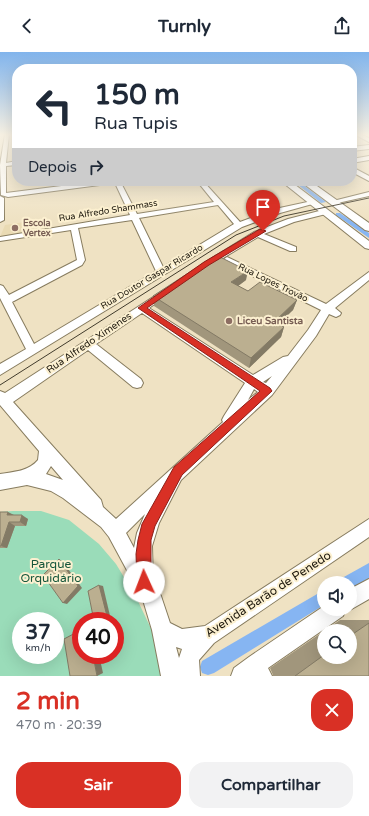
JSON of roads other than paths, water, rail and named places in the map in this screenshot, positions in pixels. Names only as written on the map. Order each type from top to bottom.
[{"type":"main road","points":[[291,186],[369,246]]},
{"type":"main road","points":[[311,186],[369,228]]},
{"type":"street","points":[[0,220],[3,165],[12,164]]},
{"type":"street","points":[[357,172],[369,179]]},
{"type":"street","points":[[2,196],[78,186]]},
{"type":"street","points":[[119,186],[135,216],[161,271]]},
{"type":"street","points":[[204,186],[239,225]]},
{"type":"street","points":[[332,202],[369,194]]},
{"type":"street","name":"Rua Alfredo Shammass","points":[[0,238],[219,203]]},
{"type":"street","name":"Rua Doutor Gaspar Ricardo","points":[[0,370],[239,225],[271,213],[312,203]]},
{"type":"street","points":[[197,270],[218,256],[257,234],[282,223],[323,212]]},
{"type":"street","points":[[7,300],[79,264],[81,260],[74,226]]},
{"type":"street","points":[[257,234],[293,249]]},
{"type":"street","name":"Rua Lopes Trovão","points":[[218,256],[332,311]]},
{"type":"street","points":[[111,526],[178,471],[267,391],[312,333],[369,275]]},
{"type":"street","name":"Rua Alfredo Ximenes","points":[[2,398],[88,344],[178,283]]},
{"type":"street","points":[[0,288],[32,350]]},
{"type":"street","points":[[142,308],[267,391]]},
{"type":"street","points":[[88,344],[137,383]]},
{"type":"street","points":[[222,431],[252,382],[295,355]]},
{"type":"street","points":[[2,398],[111,526],[144,582],[155,606],[172,676]]},
{"type":"street","points":[[0,482],[27,477],[43,466],[47,461],[46,448]]},
{"type":"street","points":[[144,582],[144,540],[149,524],[178,471]]},
{"type":"street","points":[[27,477],[54,484],[69,492],[111,526]]},
{"type":"street","name":"Avenida Barão de Penedo","points":[[162,630],[182,639],[208,636],[369,527]]},
{"type":"street","points":[[357,596],[369,588]]},
{"type":"street","points":[[253,672],[327,616]]},
{"type":"street","points":[[189,676],[188,662],[190,654],[195,646],[208,636]]},
{"type":"waterway","points":[[302,186],[323,202]]},
{"type":"waterway","points":[[338,214],[369,236]]},
{"type":"waterway","points":[[357,577],[369,570]]},
{"type":"waterway","points":[[208,667],[317,601]]},
{"type":"tram line","points":[[0,385],[236,235],[284,216],[369,198]]},
{"type":"place","name":"Escola Vertex","points":[[15,228]]},
{"type":"place","name":"Liceu Santista","points":[[229,321]]},
{"type":"park label","name":"Parque Orquidário","points":[[51,571]]}]
